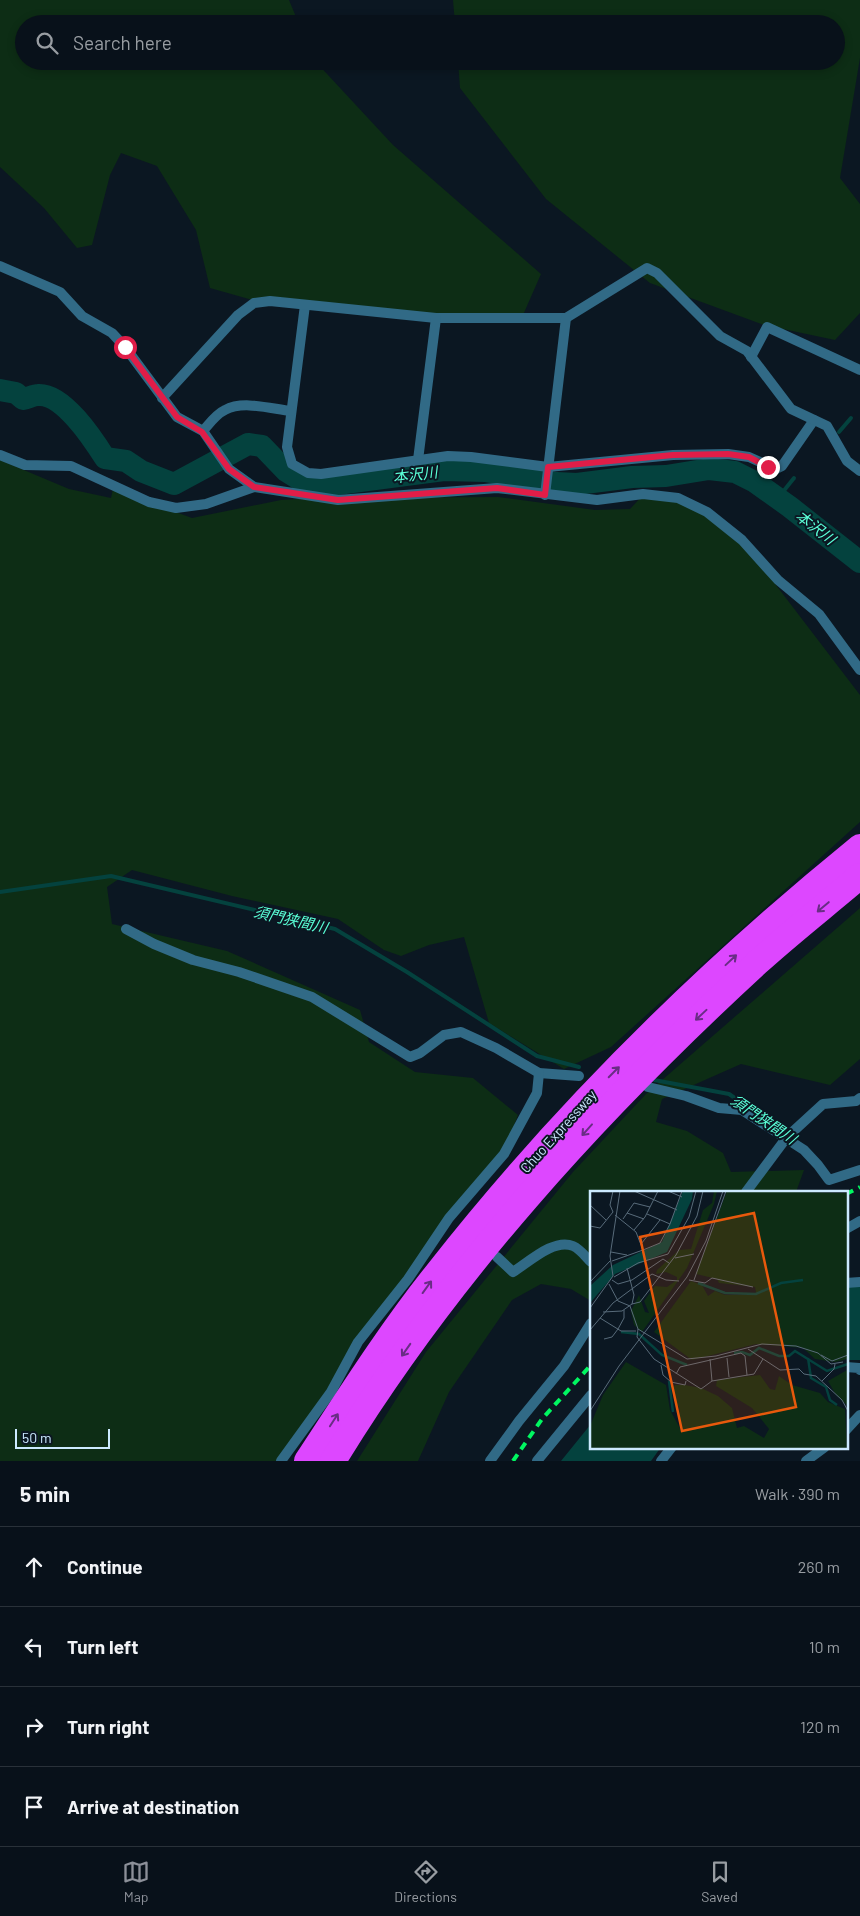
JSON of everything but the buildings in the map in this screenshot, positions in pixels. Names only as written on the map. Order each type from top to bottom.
[{"type":"highway","name":"Chuo Expressway","points":[[307,1461],[344,1405],[437,1274],[534,1156],[654,1031],[743,948],[860,847]]},
{"type":"highway","name":"Chuo Expressway","points":[[333,1461],[360,1416],[454,1285],[557,1163],[669,1045],[759,962],[860,876]]},
{"type":"street","points":[[0,266],[60,292],[82,316],[112,333],[125,347],[177,417],[202,432],[229,469],[254,487],[338,500],[497,488],[597,500],[643,494],[678,498],[707,512],[742,540],[778,580],[819,614],[860,670]]},
{"type":"street","points":[[162,398],[238,315],[254,303],[270,301],[436,318],[566,318],[647,268],[656,273],[720,336],[746,351],[791,409],[827,426],[847,461],[860,471]]},
{"type":"street","points":[[306,305],[291,411],[288,456],[298,469],[308,473],[321,474],[448,456],[471,457],[548,467],[673,455],[728,454],[749,457],[776,469],[782,466],[814,420]]},
{"type":"street","points":[[418,460],[436,318]]},
{"type":"street","points":[[545,495],[566,318]]},
{"type":"street","points":[[752,357],[767,327],[860,370]]},
{"type":"street","points":[[202,432],[225,409],[237,406],[291,411]]},
{"type":"street","points":[[0,455],[25,465],[71,466],[149,502],[176,508],[206,504],[254,487]]},
{"type":"street","points":[[126,929],[154,944],[193,960],[239,972],[312,997],[410,1057],[420,1053],[444,1035],[461,1032],[496,1048],[539,1073],[579,1076]]},
{"type":"street","points":[[281,1461],[331,1392],[358,1342],[408,1279],[449,1218],[504,1154],[537,1093],[539,1073]]},
{"type":"street","points":[[648,1088],[686,1096],[719,1108],[742,1110],[786,1137],[814,1160],[829,1180],[860,1170]]},
{"type":"street","points":[[747,1191],[786,1137],[824,1104],[856,1101],[860,1098]]},
{"type":"street","points":[[449,1218],[460,1227]]},
{"type":"street","points":[[848,1228],[860,1221]]},
{"type":"street","points":[[497,1257],[513,1272],[553,1247],[564,1243],[576,1247],[590,1261]]},
{"type":"street","points":[[490,1461],[518,1421],[564,1366],[590,1324]]},
{"type":"street","points":[[537,1461],[590,1396]]},
{"type":"street","points":[[848,1428],[860,1415]]},
{"type":"street","points":[[662,1461],[671,1448]]},
{"type":"street","points":[[806,1461],[824,1448]]},
{"type":"shaded area","points":[[0,0],[289,0],[295,15],[15,15],[15,70],[323,70],[393,145],[541,274],[523,315],[453,319],[260,302],[210,288],[196,230],[157,166],[121,153],[110,175],[92,245],[77,248],[44,208],[0,167]]},
{"type":"shaded area","points":[[453,0],[860,0],[860,58],[840,178],[860,204],[860,313],[835,340],[764,325],[650,283],[546,199],[460,88],[459,70],[845,70],[845,15],[454,15]]},
{"type":"shaded area","points":[[0,460],[69,489],[111,498],[113,489],[192,518],[281,500],[316,498],[498,497],[595,510],[630,509],[645,493],[680,496],[740,538],[860,695],[860,822],[611,1047],[564,1069],[489,1023],[464,937],[429,945],[401,956],[384,950],[338,919],[232,896],[132,870],[107,887],[112,924],[227,951],[360,1010],[369,1042],[415,1072],[473,1078],[518,1115],[505,1148],[362,1339],[280,1461],[0,1461]]},
{"type":"shaded area","points":[[860,908],[860,1059],[830,1085],[741,1064],[662,1099],[656,1122],[687,1131],[723,1153],[731,1172],[804,1170],[796,1191],[590,1191],[590,1300],[571,1289],[541,1284],[512,1300],[449,1392],[418,1461],[357,1461],[426,1352],[573,1172],[646,1094]]},
{"type":"shaded area","points":[[848,1287],[860,1287],[860,1360],[848,1360]]},
{"type":"shaded area","points":[[590,1425],[590,1448],[660,1448],[651,1461],[561,1461]]},
{"type":"waterway","name":"本沢川","points":[[0,390],[16,393],[23,399],[35,395],[48,396],[67,409],[85,429],[105,458],[126,461],[141,471],[174,484],[248,444],[262,446],[286,471],[302,481],[322,486],[444,470],[485,471],[556,483],[577,484],[632,477],[666,476],[709,469],[735,472],[755,482],[790,507],[860,562]]},
{"type":"waterway","points":[[839,432],[851,418]]},
{"type":"waterway","points":[[778,498],[794,478]]},
{"type":"waterway","name":"須門狭間川","points":[[0,892],[111,876],[335,929],[407,972],[537,1056],[579,1067]]},
{"type":"waterway","name":"須門狭間川","points":[[654,1080],[729,1094],[765,1119]]},
{"type":"railway","points":[[848,1193],[860,1187]]},
{"type":"railway","points":[[513,1461],[542,1419],[590,1366]]},
{"type":"route","points":[[125,347],[177,417],[202,432],[229,469],[254,487],[308,497],[338,500],[497,488],[545,495],[548,467],[673,455],[728,454],[749,457],[768,467]]}]
